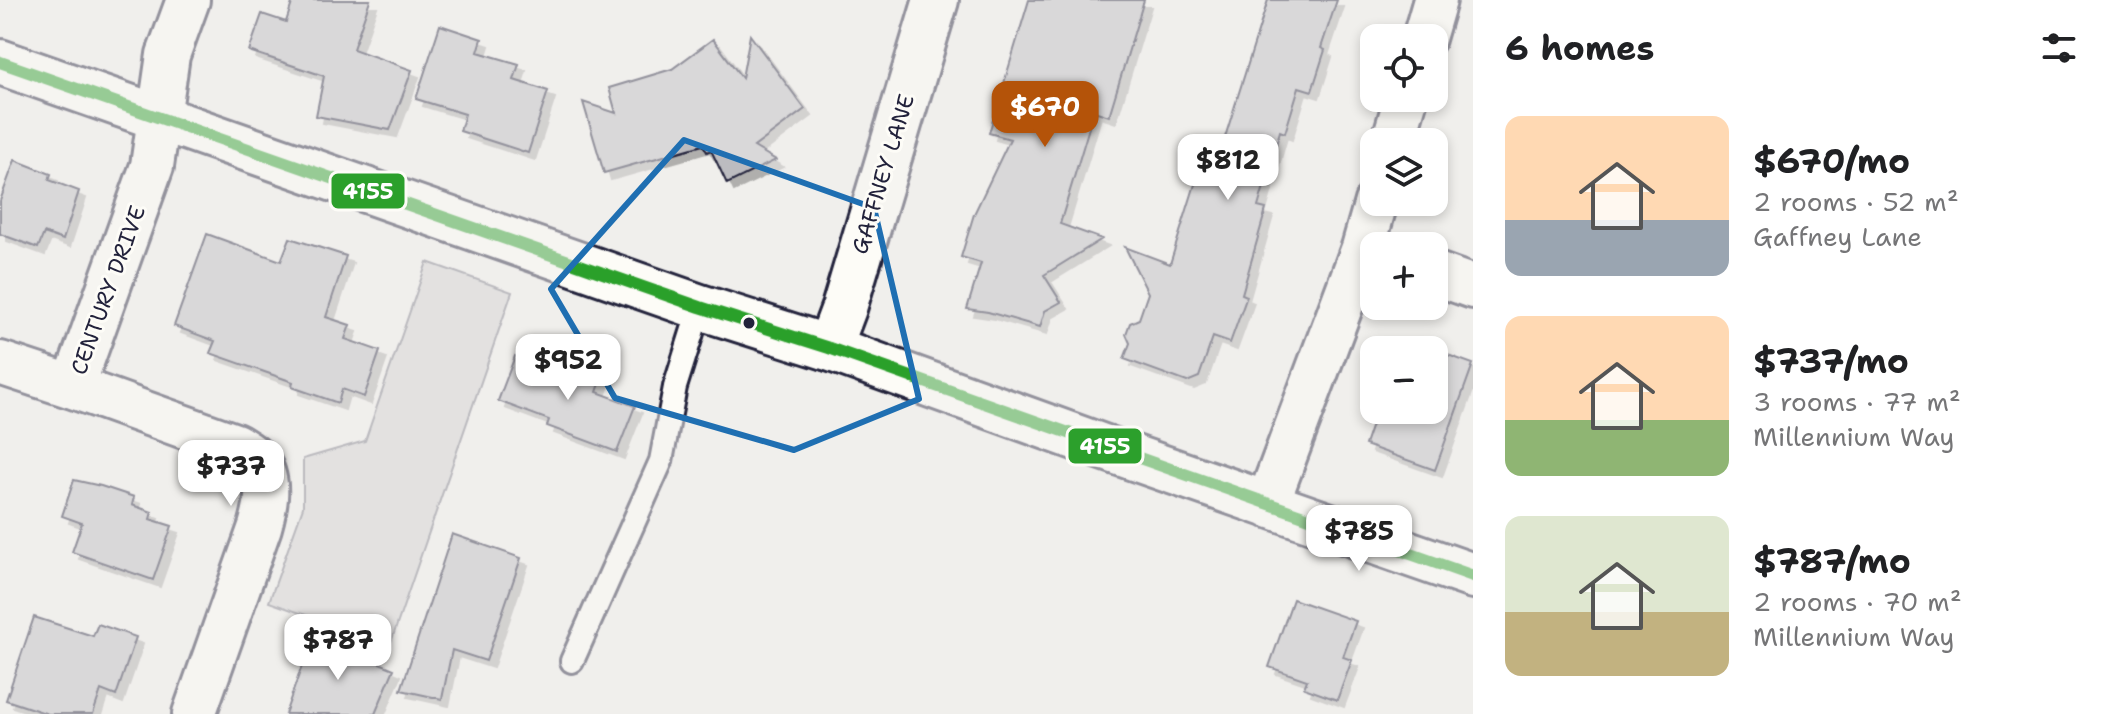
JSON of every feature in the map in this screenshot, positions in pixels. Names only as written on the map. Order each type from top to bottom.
[{"type":"main road","name":"GAFFNEY LANE","points":[[829,348],[844,308],[936,0]]},
{"type":"main road","points":[[0,62],[700,307],[829,348],[1473,576]]},
{"type":"street","name":"CENTURY DRIVE","points":[[0,363],[73,387],[152,166],[168,55],[188,0]]},
{"type":"street","points":[[1428,24],[1435,0]]},
{"type":"street","points":[[1267,505],[1360,270]]},
{"type":"street","points":[[1448,278],[1473,287]]},
{"type":"street","points":[[73,387],[235,445],[256,460],[265,480],[266,503],[260,527],[194,714]]},
{"type":"lane","points":[[572,661],[661,461],[675,387],[700,307]]},
{"type":"highlighted area","points":[[684,140],[874,208],[919,399],[794,450],[615,398],[551,289]]},
{"type":"shaded area","points":[[427,262],[512,292],[390,645],[269,602],[303,507],[303,459],[365,441]]},
{"type":"building","points":[[293,0],[370,0],[353,49],[412,70],[390,130],[316,116],[324,76],[249,51],[262,14],[286,22]]},
{"type":"building","points":[[1029,0],[1144,0],[1109,116],[1094,111],[1060,224],[1102,239],[1044,275],[1061,302],[1045,311],[1040,327],[967,309],[981,263],[961,257],[974,214],[1010,139],[989,133]]},
{"type":"building","points":[[1268,0],[1337,0],[1321,48],[1325,50],[1312,91],[1299,87],[1285,133],[1280,131],[1258,207],[1266,209],[1242,294],[1247,296],[1230,343],[1213,337],[1199,377],[1187,382],[1124,359],[1130,343],[1126,334],[1130,323],[1139,319],[1148,293],[1125,247],[1170,264],[1207,146],[1221,150]]},
{"type":"building","points":[[440,25],[482,39],[478,52],[519,64],[514,80],[548,91],[528,153],[460,131],[465,114],[416,99]]},
{"type":"building","points":[[750,35],[805,109],[754,147],[776,160],[727,184],[711,150],[707,152],[703,145],[604,173],[583,102],[616,113],[609,88],[672,69],[713,39],[742,78]]},
{"type":"building","points":[[15,160],[51,174],[49,180],[79,191],[63,240],[44,233],[38,248],[0,234],[0,201]]},
{"type":"building","points":[[207,234],[281,261],[290,238],[346,256],[326,317],[350,325],[345,339],[380,351],[364,397],[342,389],[338,403],[292,387],[293,382],[210,353],[215,341],[174,326]]},
{"type":"building","points":[[1448,355],[1473,364],[1435,470],[1365,445],[1372,424],[1448,424]]},
{"type":"building","points":[[515,356],[566,375],[571,361],[604,373],[597,392],[635,406],[617,452],[547,426],[549,420],[498,401]]},
{"type":"building","points":[[74,480],[134,497],[132,505],[152,512],[150,519],[172,526],[153,580],[72,552],[82,523],[62,516]]},
{"type":"building","points":[[452,534],[521,558],[486,661],[452,650],[442,699],[401,690]]},
{"type":"building","points":[[1293,599],[1356,621],[1343,657],[1352,660],[1337,700],[1304,688],[1307,680],[1269,667]]},
{"type":"building","points":[[34,617],[93,636],[98,624],[136,637],[116,696],[101,690],[93,714],[48,714],[6,700]]},
{"type":"building","points":[[313,635],[394,669],[375,714],[285,714]]},
{"type":"transit line","name":"4155","points":[[0,62],[700,307],[829,348],[1473,576]]}]
